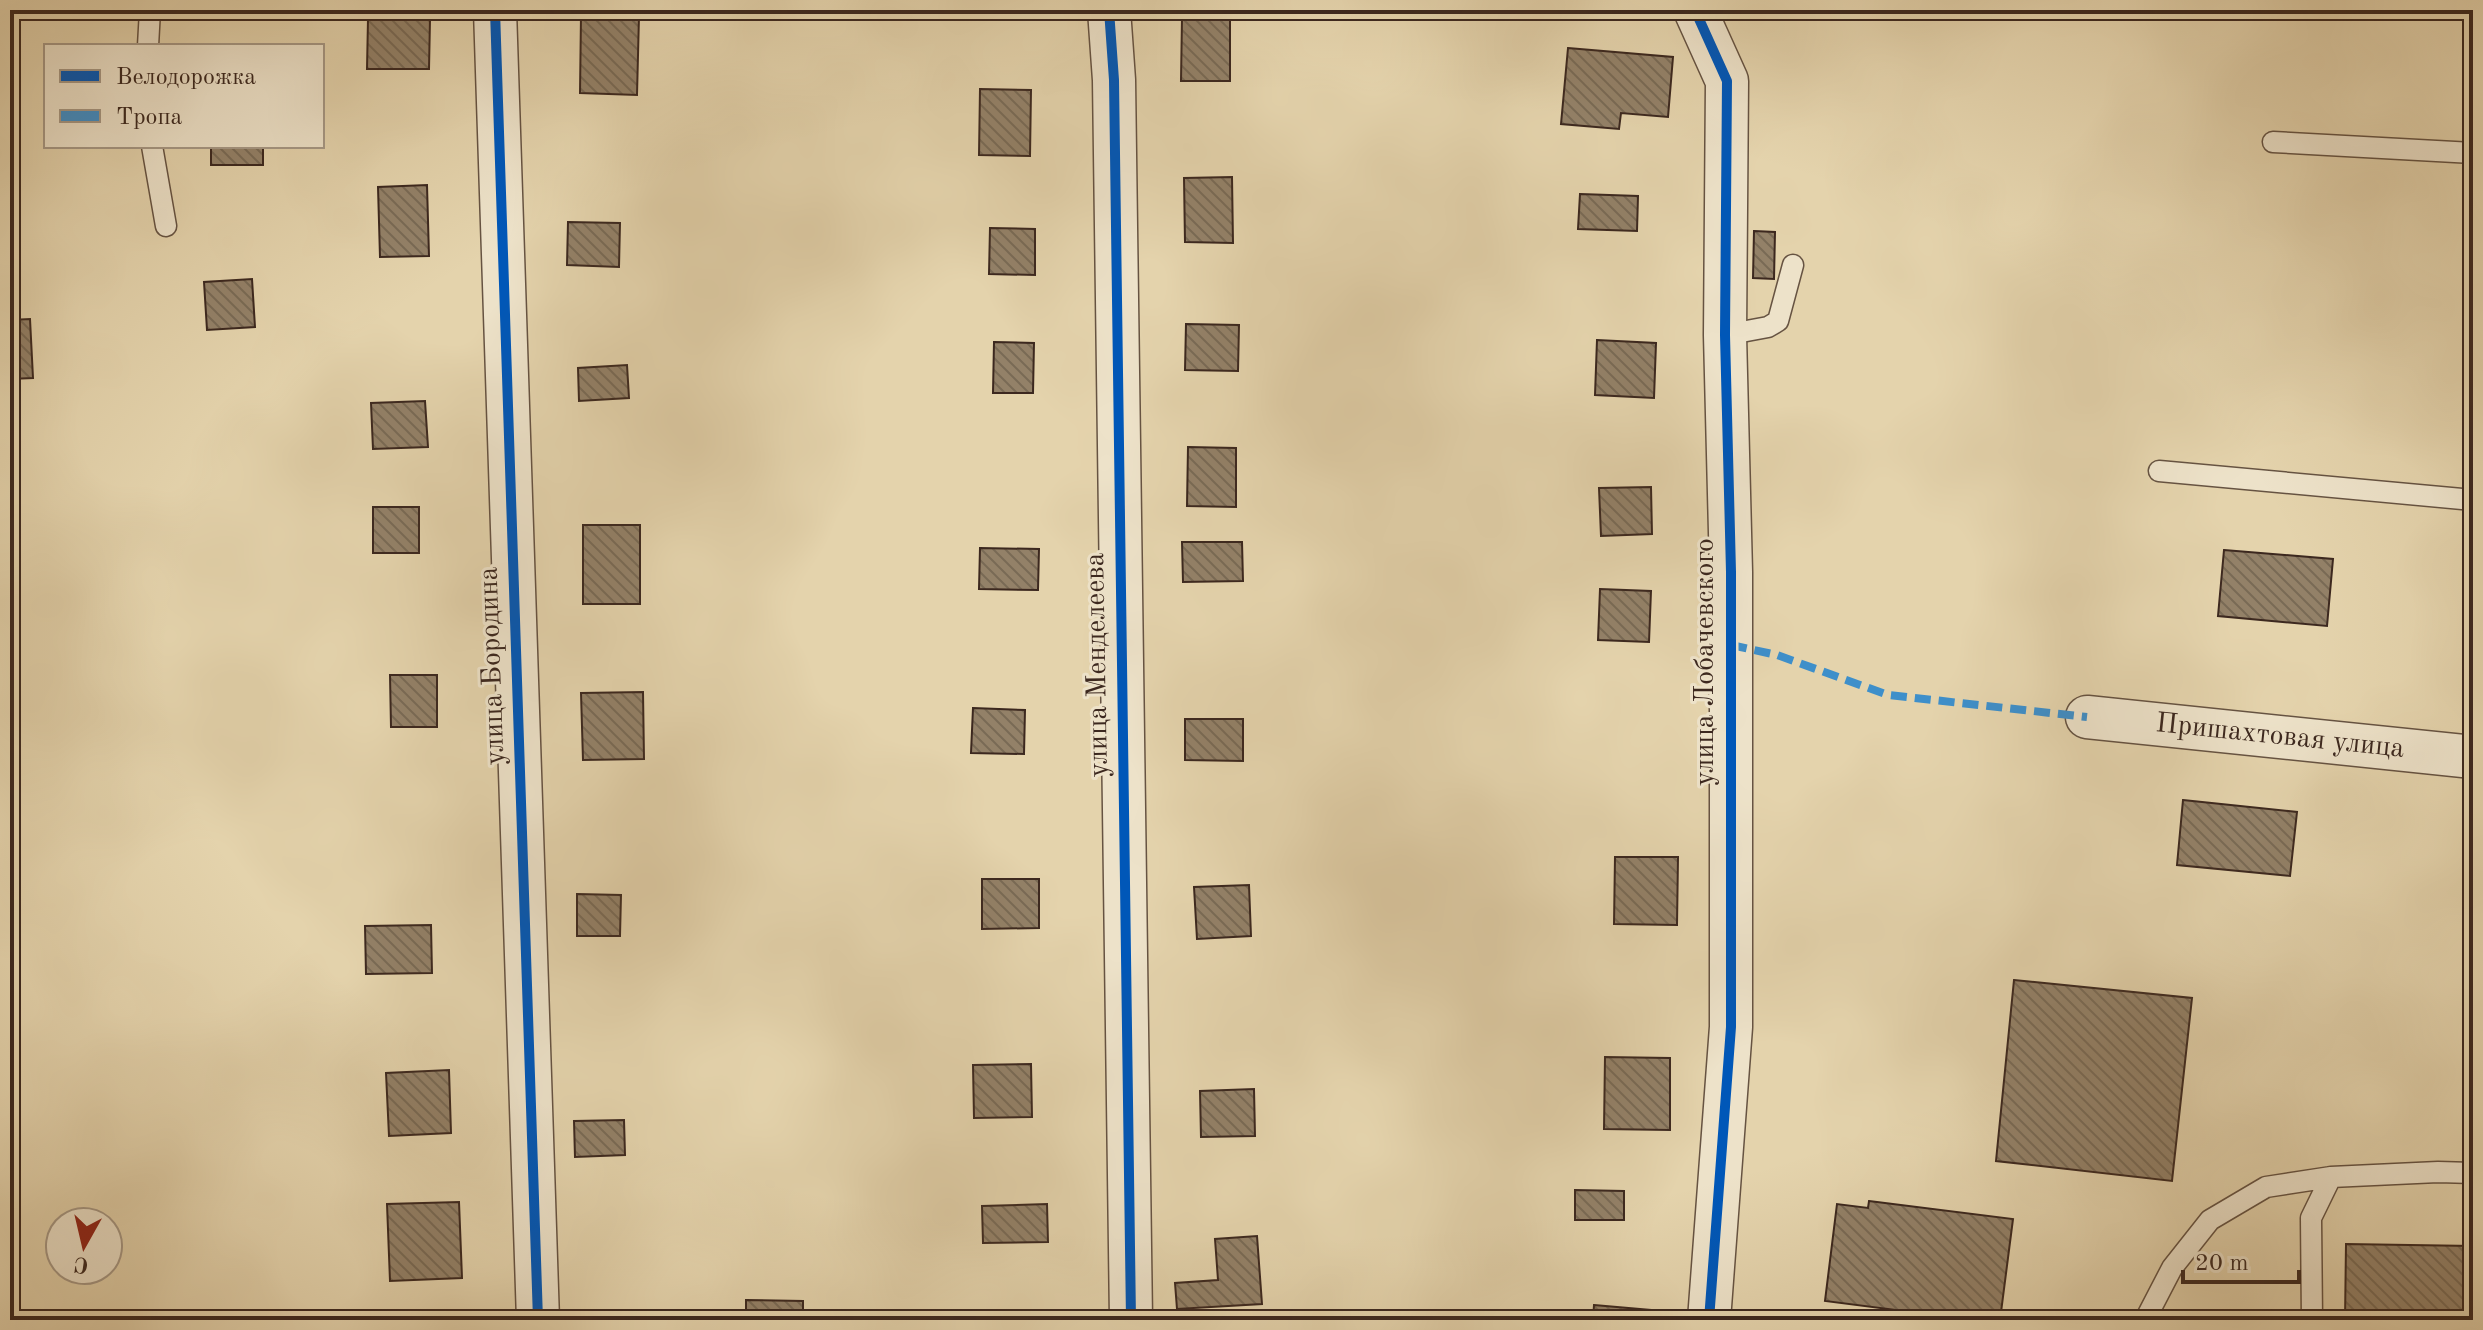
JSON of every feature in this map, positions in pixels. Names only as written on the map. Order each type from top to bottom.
[{"type":"street","name":"улица Бородина","points":[[495,10],[538,1320]]},
{"type":"street","name":"улица Менделеева","points":[[1109,10],[1114,80],[1131,1320]]},
{"type":"street","name":"улица Лобачевского","points":[[1695,10],[1727,81],[1725,335],[1731,572],[1731,1027],[1709,1320]]},
{"type":"street","name":"Пришахтовая улица","points":[[2087,717],[2473,757]]},
{"type":"lane","points":[[148,44],[150,10]]},
{"type":"lane","points":[[2273,142],[2473,153]]},
{"type":"lane","points":[[152,148],[166,226]]},
{"type":"lane","points":[[1725,335],[1768,327],[1778,321],[1793,265]]},
{"type":"lane","points":[[2159,471],[2473,500]]},
{"type":"lane","points":[[2145,1320],[2172,1268],[2210,1220],[2266,1187],[2331,1177],[2473,1173]]},
{"type":"lane","points":[[2312,1320],[2311,1218],[2331,1177]]},
{"type":"building","points":[[581,15],[639,16],[637,95],[580,93]]},
{"type":"building","points":[[1182,18],[1230,18],[1230,81],[1181,81]]},
{"type":"building","points":[[368,19],[430,19],[429,69],[367,69]]},
{"type":"building","points":[[1568,48],[1673,57],[1668,117],[1621,113],[1619,129],[1561,124]]},
{"type":"building","points":[[980,89],[1031,90],[1030,156],[979,155]]},
{"type":"building","points":[[211,148],[263,148],[263,165],[211,165]]},
{"type":"building","points":[[1232,177],[1233,243],[1185,242],[1184,178]]},
{"type":"building","points":[[427,185],[429,256],[380,257],[378,187]]},
{"type":"building","points":[[1580,194],[1638,196],[1637,231],[1578,229]]},
{"type":"building","points":[[568,222],[620,223],[619,267],[567,265]]},
{"type":"building","points":[[990,228],[1035,229],[1035,275],[989,274]]},
{"type":"building","points":[[1754,231],[1775,232],[1774,279],[1753,278]]},
{"type":"building","points":[[252,279],[255,327],[207,330],[204,282]]},
{"type":"building","points":[[30,319],[33,378],[10,379],[10,320]]},
{"type":"building","points":[[1186,324],[1239,325],[1238,371],[1185,370]]},
{"type":"building","points":[[1597,340],[1656,343],[1654,398],[1595,395]]},
{"type":"building","points":[[994,342],[1034,343],[1033,393],[993,393]]},
{"type":"building","points":[[627,365],[629,398],[579,401],[578,368]]},
{"type":"building","points":[[425,401],[428,447],[373,449],[371,403]]},
{"type":"building","points":[[1188,447],[1236,448],[1236,507],[1187,506]]},
{"type":"building","points":[[1651,487],[1652,534],[1601,536],[1599,488]]},
{"type":"building","points":[[373,507],[419,507],[419,553],[373,553]]},
{"type":"building","points":[[583,525],[640,525],[640,604],[583,604]]},
{"type":"building","points":[[1182,542],[1242,542],[1243,581],[1183,582]]},
{"type":"building","points":[[980,548],[1039,549],[1038,590],[979,589]]},
{"type":"building","points":[[2224,550],[2333,559],[2327,626],[2218,616]]},
{"type":"building","points":[[1600,589],[1651,591],[1649,642],[1598,640]]},
{"type":"building","points":[[390,675],[437,675],[437,727],[391,727]]},
{"type":"building","points":[[643,692],[644,759],[583,760],[581,693]]},
{"type":"building","points":[[973,708],[1025,710],[1024,754],[971,753]]},
{"type":"building","points":[[1185,719],[1243,719],[1243,761],[1185,760]]},
{"type":"building","points":[[2183,800],[2297,812],[2290,876],[2177,865]]},
{"type":"building","points":[[1615,857],[1678,857],[1677,925],[1614,924]]},
{"type":"building","points":[[982,879],[1039,879],[1039,928],[982,929]]},
{"type":"building","points":[[1249,885],[1251,936],[1197,939],[1194,887]]},
{"type":"building","points":[[577,894],[621,895],[620,936],[577,936]]},
{"type":"building","points":[[431,925],[432,973],[366,974],[365,926]]},
{"type":"building","points":[[2014,980],[2192,998],[2172,1181],[1996,1161]]},
{"type":"building","points":[[1605,1057],[1670,1058],[1670,1130],[1604,1129]]},
{"type":"building","points":[[1031,1064],[1032,1117],[974,1118],[973,1065]]},
{"type":"building","points":[[449,1070],[451,1133],[389,1136],[386,1073]]},
{"type":"building","points":[[1254,1089],[1255,1136],[1201,1137],[1200,1091]]},
{"type":"building","points":[[624,1120],[625,1155],[575,1157],[574,1121]]},
{"type":"building","points":[[1575,1190],[1624,1191],[1624,1220],[1575,1220]]},
{"type":"building","points":[[1869,1201],[2013,1219],[2000,1320],[1974,1320],[1825,1301],[1837,1204],[1868,1208]]},
{"type":"building","points":[[459,1202],[462,1278],[390,1281],[387,1204]]},
{"type":"building","points":[[1047,1204],[1048,1242],[983,1243],[982,1206]]},
{"type":"building","points":[[1257,1236],[1262,1304],[1177,1309],[1175,1283],[1218,1280],[1215,1239]]},
{"type":"building","points":[[2346,1244],[2473,1246],[2473,1320],[2345,1320]]},
{"type":"building","points":[[746,1300],[803,1301],[803,1320],[746,1320]]},
{"type":"building","points":[[1594,1305],[1662,1311],[1661,1320],[1593,1320]]},
{"type":"building","points":[[1821,1311],[1883,1320],[1819,1320]]},
{"type":"marked path","points":[[1731,645],[1777,655],[1888,695],[2087,717]]},
{"type":"cycle path","points":[[495,10],[538,1320]]},
{"type":"cycle path","points":[[1109,10],[1114,80],[1131,1320]]},
{"type":"cycle path","points":[[1695,10],[1727,81],[1725,335],[1731,572],[1731,1027],[1709,1320]]}]
